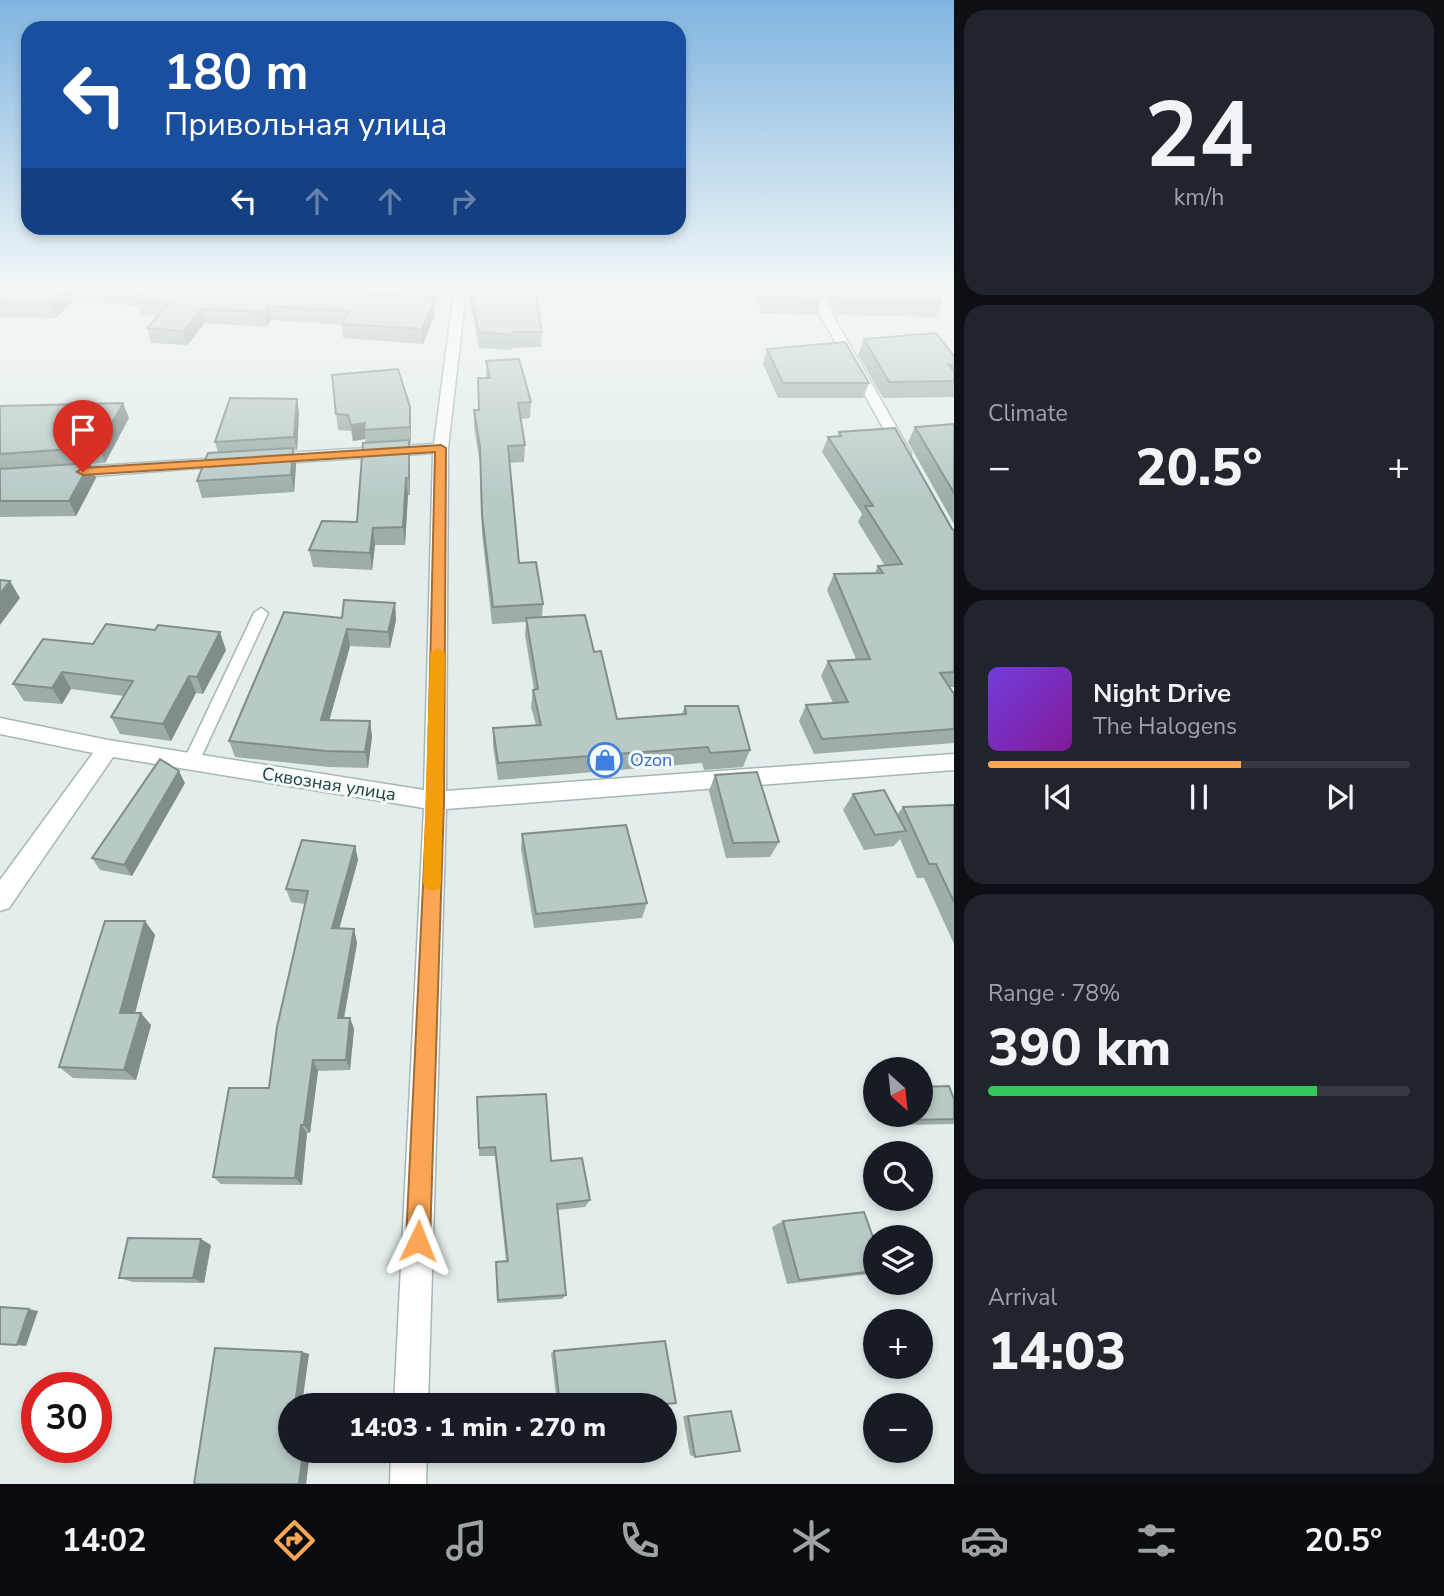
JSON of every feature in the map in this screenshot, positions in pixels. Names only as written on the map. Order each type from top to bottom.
[{"type":"street","points":[[411,1393],[435,802],[441,448],[449,360]]},
{"type":"street","points":[[852,360],[914,472]]},
{"type":"street","points":[[55,474],[441,448]]},
{"type":"street","name":"Сквозная улица","points":[[0,726],[108,748],[435,802],[954,762]]},
{"type":"street","points":[[0,900],[108,748]]},
{"type":"street","points":[[408,1484],[409,1463]]},
{"type":"lane","points":[[191,762],[261,613]]},
{"type":"building","points":[[519,360],[531,402],[518,403],[525,445],[508,446],[519,563],[536,562],[543,604],[493,607],[482,515],[480,447],[474,410],[479,410],[478,378],[490,378],[486,361]]},
{"type":"building","points":[[772,360],[856,360],[869,383],[783,383]]},
{"type":"building","points":[[876,360],[954,360],[954,365],[949,365],[954,371],[954,381],[889,382]]},
{"type":"building","points":[[398,369],[410,407],[410,427],[364,430],[365,423],[351,425],[348,415],[336,414],[332,375]]},
{"type":"building","points":[[230,398],[297,399],[294,437],[215,442]]},
{"type":"building","points":[[123,403],[99,447],[0,454],[0,406]]},
{"type":"building","points":[[954,424],[954,493],[915,427]]},
{"type":"building","points":[[895,428],[954,530],[954,672],[940,673],[954,694],[954,729],[822,739],[806,705],[848,702],[828,661],[870,659],[834,574],[883,573],[878,566],[902,564],[865,506],[873,506],[828,437],[841,436],[839,432]]},
{"type":"building","points":[[409,440],[409,478],[406,478],[403,527],[373,528],[370,553],[309,550],[322,521],[357,522],[363,443]]},
{"type":"building","points":[[293,448],[291,475],[197,481],[208,453]]},
{"type":"building","points":[[90,463],[69,501],[0,501],[0,469]]},
{"type":"building","points":[[0,580],[10,581],[0,594]]},
{"type":"building","points":[[344,600],[395,603],[388,632],[347,629],[321,720],[370,721],[365,752],[326,751],[229,741],[284,612],[342,618]]},
{"type":"building","points":[[585,615],[594,652],[601,651],[617,719],[686,714],[685,706],[738,706],[750,750],[710,753],[708,747],[498,763],[493,728],[541,725],[533,690],[538,689],[526,618]]},
{"type":"building","points":[[106,624],[155,630],[158,625],[220,632],[197,677],[189,676],[163,724],[111,717],[133,681],[62,672],[52,688],[13,684],[43,639],[93,644]]},
{"type":"building","points":[[160,759],[179,771],[124,865],[92,858]]},
{"type":"building","points":[[757,772],[779,842],[733,843],[715,775]]},
{"type":"building","points":[[884,790],[906,831],[875,835],[853,794]]},
{"type":"building","points":[[954,805],[954,902],[936,864],[929,864],[903,807]]},
{"type":"building","points":[[626,825],[647,903],[536,914],[522,834]]},
{"type":"building","points":[[302,840],[355,846],[332,928],[354,929],[338,1018],[350,1018],[346,1060],[313,1060],[295,1178],[213,1177],[229,1088],[269,1088],[277,1027],[308,891],[286,889]]},
{"type":"building","points":[[105,921],[145,921],[120,1013],[141,1013],[124,1070],[59,1067]]},
{"type":"building","points":[[949,1086],[954,1099],[954,1119],[933,1120],[933,1087]]},
{"type":"building","points":[[546,1094],[551,1161],[582,1158],[590,1200],[557,1204],[566,1295],[498,1300],[496,1262],[508,1261],[495,1147],[479,1148],[477,1097]]},
{"type":"building","points":[[864,1212],[869,1225],[863,1225],[863,1272],[799,1280],[783,1221]]},
{"type":"building","points":[[128,1238],[201,1239],[193,1278],[119,1278]]},
{"type":"building","points":[[0,1307],[29,1309],[17,1345],[0,1344]]},
{"type":"building","points":[[665,1341],[674,1393],[559,1393],[554,1351]]},
{"type":"building","points":[[215,1348],[302,1352],[297,1393],[278,1393],[278,1463],[302,1463],[299,1484],[194,1484]]},
{"type":"building","points":[[731,1411],[740,1451],[695,1457],[688,1416]]},
{"type":"slow traffic","points":[[432,883],[438,653]]},
{"type":"place","name":"Ozon","points":[[605,760]]},
{"type":"route","points":[[83,472],[441,448],[435,802],[418,1241]]}]
